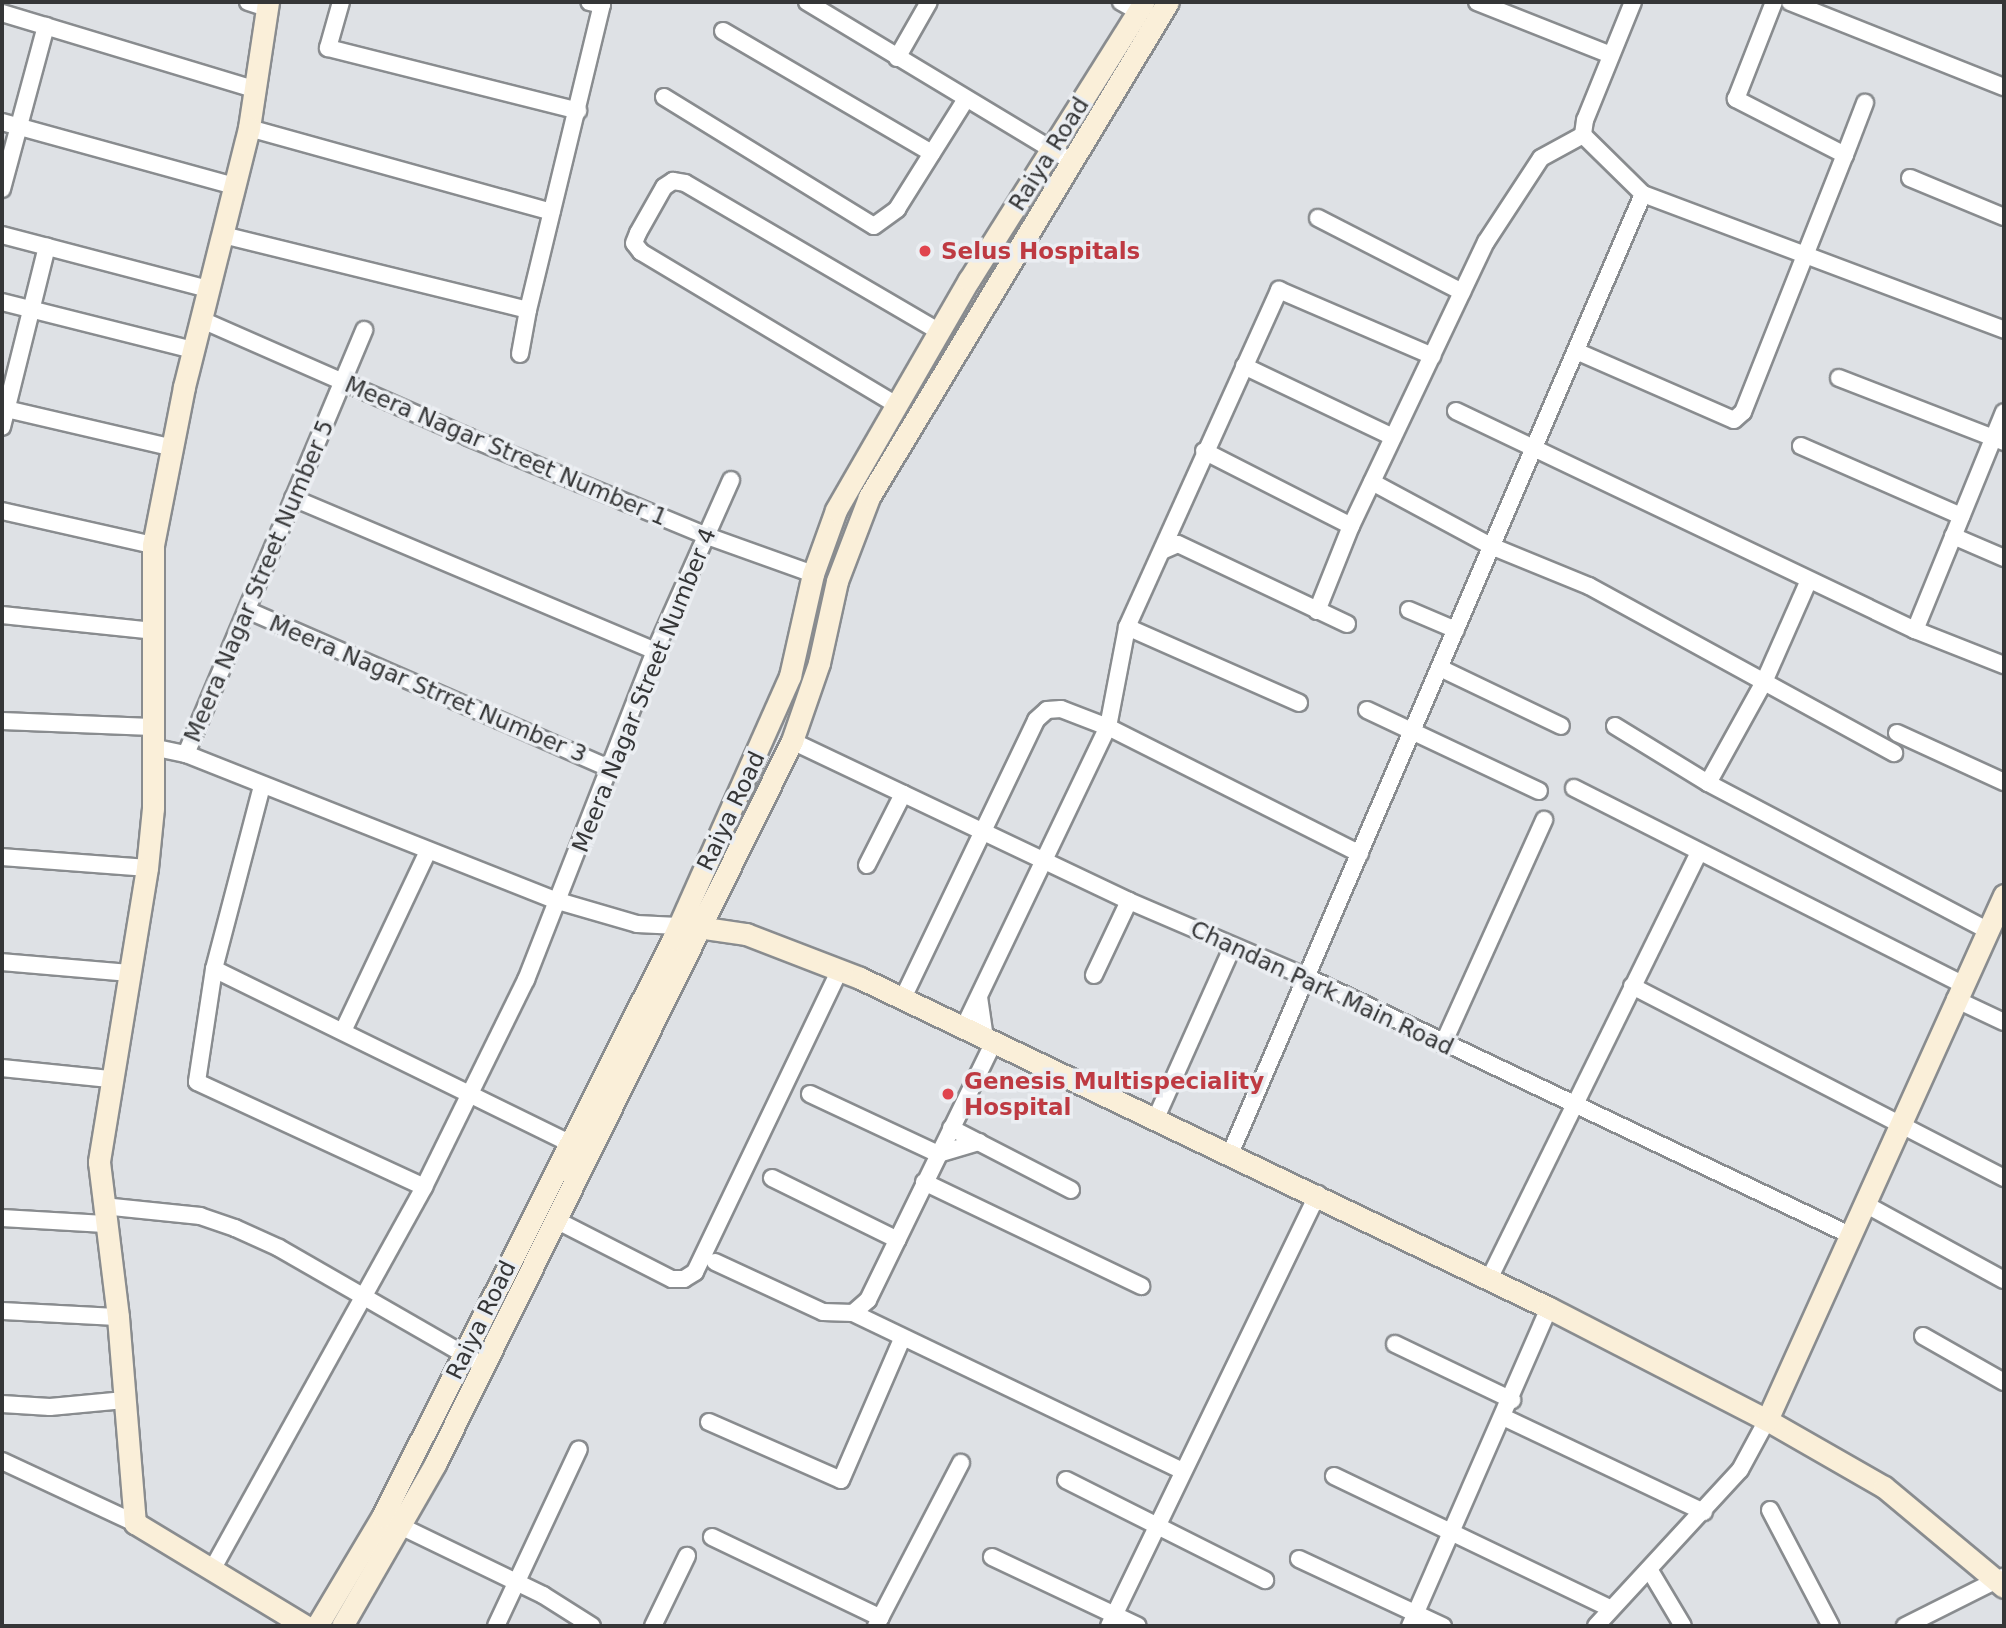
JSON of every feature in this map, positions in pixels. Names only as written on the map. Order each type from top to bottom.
[{"type":"street","points":[[341,2],[328,48],[578,111]]},
{"type":"street","points":[[807,2],[1072,161]]},
{"type":"street","points":[[897,58],[929,2]]},
{"type":"street","name":"Raiya Road","points":[[317,1626],[391,1522],[483,1365],[702,926],[792,741],[819,663],[837,581],[886,465],[1168,2]]},
{"type":"street","points":[[1477,2],[1612,55]]},
{"type":"street","points":[[1317,611],[1351,526],[1462,292],[1527,173],[1541,158],[1583,135],[1633,2]]},
{"type":"street","points":[[1774,2],[1736,99],[1845,155]]},
{"type":"street","points":[[1790,2],[2004,88]]},
{"type":"street","points":[[520,354],[528,310],[578,111],[598,3]]},
{"type":"street","points":[[135,1523],[118,1317],[99,1162],[147,868],[152,737],[153,545],[170,447],[193,350],[211,290],[257,90],[261,4]]},
{"type":"street","name":"Raiya Road","points":[[342,1626],[391,1522],[464,1353],[678,926],[790,676],[813,574],[836,510],[938,331],[1051,150],[1135,5]]},
{"type":"street","points":[[2,13],[257,90]]},
{"type":"street","points":[[2,189],[46,26]]},
{"type":"street","points":[[723,31],[932,153]]},
{"type":"street","points":[[664,97],[874,226],[897,209],[966,99]]},
{"type":"street","points":[[1576,351],[1734,420],[1744,412],[1865,103]]},
{"type":"street","points":[[2,122],[234,186]]},
{"type":"street","points":[[249,128],[552,212]]},
{"type":"street","points":[[1583,135],[1643,194],[2004,330]]},
{"type":"street","points":[[1910,178],[2004,217]]},
{"type":"street","points":[[895,404],[641,252],[634,243],[664,187],[673,181],[685,183],[938,331]]},
{"type":"street","points":[[1230,1154],[1309,978],[1643,194]]},
{"type":"street","points":[[1318,218],[1462,292]]},
{"type":"street","points":[[2,235],[211,290]]},
{"type":"street","points":[[223,235],[528,310]]},
{"type":"street","points":[[2,427],[4,409],[47,247]]},
{"type":"street","points":[[964,1027],[1047,861],[1108,727],[1127,627],[1203,451],[1279,290],[1432,356]]},
{"type":"street","points":[[2,302],[193,350]]},
{"type":"street","name":"Meera Nagar Street Number 1","points":[[202,320],[707,536],[813,574]]},
{"type":"street","name":"Meera Nagar Street Number 5","points":[[186,754],[364,330]]},
{"type":"street","points":[[1244,366],[1393,437]]},
{"type":"street","points":[[1839,378],[1999,440]]},
{"type":"street","points":[[4,409],[170,447]]},
{"type":"street","points":[[1456,411],[1915,630],[2004,665]]},
{"type":"street","points":[[1915,630],[1961,516],[1999,440],[2004,412]]},
{"type":"street","points":[[1801,446],[1961,516]]},
{"type":"street","points":[[1203,451],[1351,526]]},
{"type":"street","name":"Meera Nagar Street Number 4","points":[[213,1567],[424,1187],[472,1092],[558,901],[655,651],[731,480]]},
{"type":"street","points":[[1372,482],[1492,546],[1589,586],[1894,753]]},
{"type":"street","points":[[293,498],[655,651]]},
{"type":"street","points":[[2,510],[153,545]]},
{"type":"street","points":[[1953,536],[2004,558]]},
{"type":"street","points":[[1162,551],[1178,544],[1347,624]]},
{"type":"street","points":[[813,574],[837,581]]},
{"type":"street","points":[[1708,783],[1764,682],[1809,580]]},
{"type":"street","name":"Meera Nagar Strret Number 3","points":[[247,610],[609,768]]},
{"type":"street","points":[[1409,610],[1456,630]]},
{"type":"street","points":[[2,615],[152,631]]},
{"type":"street","points":[[1127,627],[1300,703]]},
{"type":"street","points":[[1440,668],[1561,726]]},
{"type":"street","points":[[903,998],[1031,728],[1046,710],[1061,709],[1108,727],[1360,854]]},
{"type":"street","points":[[1367,710],[1539,791]]},
{"type":"street","points":[[2,722],[152,737],[186,754],[426,853],[558,901],[637,925],[702,926],[746,934],[840,970],[903,998],[1318,1194],[1767,1420],[1884,1487],[2002,1581],[1905,1626]]},
{"type":"street","points":[[1615,726],[1708,783],[1995,925]]},
{"type":"street","points":[[1897,733],[2004,782]]},
{"type":"street","name":"Chandan Park Main Road","points":[[792,741],[1129,901],[1309,978],[1443,1044],[1576,1104],[1852,1236]]},
{"type":"street","points":[[262,786],[214,969],[197,1082],[424,1187]]},
{"type":"street","points":[[1574,788],[1958,991],[2004,1022]]},
{"type":"street","points":[[867,865],[903,794]]},
{"type":"street","points":[[1443,1044],[1544,820]]},
{"type":"street","points":[[1489,1279],[1699,852]]},
{"type":"street","points":[[343,1031],[426,853]]},
{"type":"street","points":[[2,858],[147,868]]},
{"type":"street","points":[[1596,1626],[1740,1470],[1767,1420],[1852,1236],[1958,991],[1995,925],[2004,895]]},
{"type":"street","points":[[1094,975],[1129,901]]},
{"type":"street","points":[[1156,1118],[1233,946]]},
{"type":"street","points":[[2,962],[131,973]]},
{"type":"street","points":[[214,969],[472,1092],[569,1143]]},
{"type":"street","points":[[556,1220],[672,1279],[684,1279],[695,1272],[840,970]]},
{"type":"street","points":[[1632,986],[1903,1123],[2004,1178]]},
{"type":"street","points":[[853,1313],[868,1300],[990,1040],[979,997]]},
{"type":"street","points":[[2,1068],[111,1079]]},
{"type":"street","points":[[810,1094],[938,1154],[979,1142]]},
{"type":"street","points":[[951,1128],[1071,1190]]},
{"type":"street","points":[[772,1178],[898,1240]]},
{"type":"street","points":[[924,1182],[1141,1286]]},
{"type":"street","points":[[1112,1621],[1318,1194]]},
{"type":"street","points":[[1865,1204],[2004,1280]]},
{"type":"street","points":[[2,1218],[190,1214],[234,1228],[364,1296],[483,1365]]},
{"type":"street","points":[[715,1262],[823,1312],[853,1313],[902,1339],[1183,1471]]},
{"type":"street","points":[[1413,1620],[1505,1418],[1549,1308]]},
{"type":"street","points":[[2,1311],[118,1317]]},
{"type":"street","points":[[1923,1336],[2004,1382]]},
{"type":"street","points":[[709,1422],[841,1480],[902,1339]]},
{"type":"street","points":[[1395,1344],[1512,1399]]},
{"type":"street","points":[[2,1404],[50,1407],[125,1400]]},
{"type":"street","points":[[1505,1418],[1704,1512]]},
{"type":"street","points":[[496,1626],[579,1449]]},
{"type":"street","points":[[2,1461],[135,1523],[213,1567],[305,1626]]},
{"type":"street","points":[[712,1537],[879,1622],[961,1463]]},
{"type":"street","points":[[1334,1476],[1610,1608]]},
{"type":"street","points":[[1066,1480],[1265,1580]]},
{"type":"street","points":[[1770,1510],[1831,1626]]},
{"type":"street","points":[[391,1522],[518,1582],[592,1626]]},
{"type":"street","points":[[653,1626],[687,1556]]},
{"type":"street","points":[[992,1557],[1112,1621],[1138,1626]]},
{"type":"street","points":[[1299,1559],[1413,1620],[1443,1626]]},
{"type":"street","points":[[1649,1569],[1683,1626]]},
{"type":"place","name":"Selus Hospitals","points":[[925,251]]},
{"type":"place","name":"Genesis Multispeciality Hospital","points":[[948,1094]]}]
